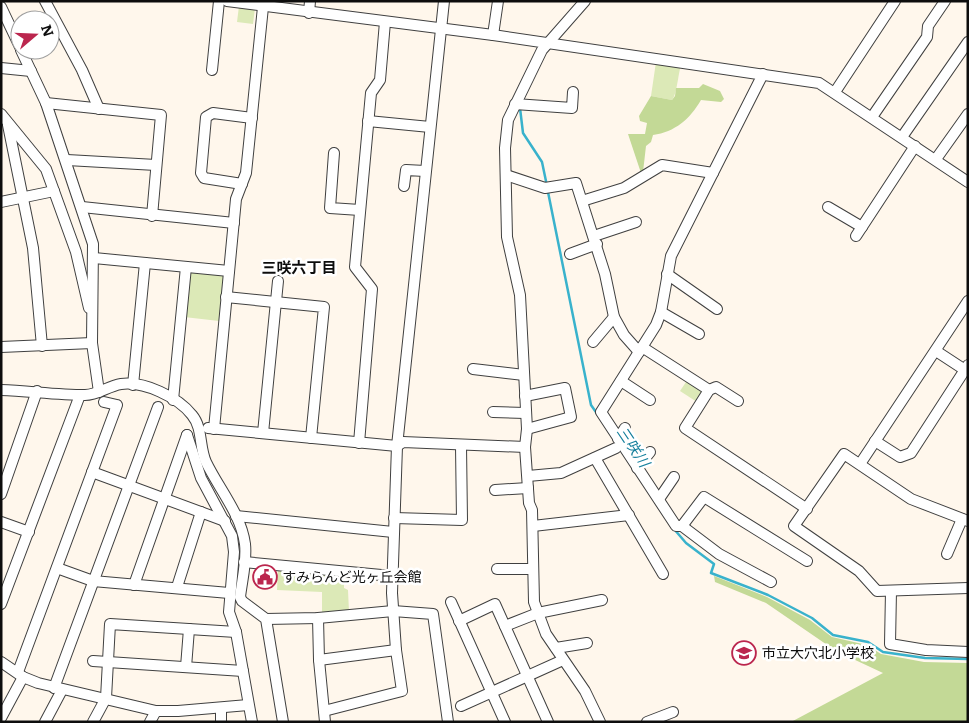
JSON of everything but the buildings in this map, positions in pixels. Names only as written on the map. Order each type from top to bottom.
[{"type":"street","points":[[46,1],[82,70],[99,109]]},
{"type":"street","points":[[212,70],[219,1]]},
{"type":"street","points":[[227,1],[441,30],[493,35],[819,83],[968,182]]},
{"type":"street","points":[[309,12],[310,1]]},
{"type":"street","points":[[324,711],[402,691],[396,650],[392,576],[397,446],[444,1]]},
{"type":"street","points":[[493,35],[498,1]]},
{"type":"street","points":[[585,1],[542,50],[508,120],[504,148],[507,238],[520,295],[527,429],[525,447],[533,526],[534,602],[546,634],[585,691],[600,722]]},
{"type":"street","points":[[835,92],[896,1]]},
{"type":"street","points":[[872,117],[928,37],[928,26],[945,1]]},
{"type":"street","points":[[1,7],[10,26]]},
{"type":"street","points":[[214,429],[236,199],[246,173],[263,7]]},
{"type":"street","points":[[359,442],[372,289],[355,266],[371,93],[380,80],[385,22]]},
{"type":"street","points":[[902,137],[968,42]]},
{"type":"street","points":[[26,60],[46,103],[93,244],[92,343],[101,397]]},
{"type":"street","points":[[1,68],[31,71]]},
{"type":"street","points":[[763,74],[671,256],[661,312],[656,326],[601,412],[619,445],[659,499],[676,526],[682,526],[719,554],[772,582]]},
{"type":"street","points":[[515,104],[572,108],[573,92]]},
{"type":"street","points":[[46,103],[161,115],[152,216]]},
{"type":"street","points":[[242,184],[204,178],[200,173],[206,117],[213,113],[252,118]]},
{"type":"street","points":[[936,160],[968,114]]},
{"type":"street","points":[[4,118],[46,169],[78,260],[92,321]]},
{"type":"street","points":[[4,118],[33,248],[42,346]]},
{"type":"street","points":[[368,121],[430,127]]},
{"type":"street","points":[[828,207],[859,231],[916,146]]},
{"type":"street","points":[[334,153],[330,208],[360,210]]},
{"type":"street","points":[[66,160],[156,165]]},
{"type":"street","points":[[582,201],[624,188],[662,165],[713,173]]},
{"type":"street","points":[[404,186],[406,170],[425,171]]},
{"type":"street","points":[[506,175],[545,188],[576,183],[595,240],[614,317],[624,335],[641,349],[709,390]]},
{"type":"street","points":[[1,202],[23,200],[54,192]]},
{"type":"street","points":[[82,207],[152,216],[234,223]]},
{"type":"street","points":[[570,254],[595,240],[636,222]]},
{"type":"street","points":[[78,260],[145,263],[229,271]]},
{"type":"street","points":[[133,385],[145,263]]},
{"type":"street","points":[[173,400],[186,267]]},
{"type":"street","points":[[667,274],[717,309]]},
{"type":"street","points":[[263,433],[278,281]]},
{"type":"street","points":[[226,297],[324,306],[311,438]]},
{"type":"street","points":[[860,464],[968,302]]},
{"type":"street","points":[[661,312],[698,334]]},
{"type":"street","points":[[593,342],[614,317]]},
{"type":"street","points":[[1,347],[92,343]]},
{"type":"street","points":[[876,441],[900,457],[911,453],[966,368],[936,351]]},
{"type":"street","points":[[473,370],[524,375]]},
{"type":"street","points":[[621,381],[650,400]]},
{"type":"street","points":[[101,397],[117,385],[133,385],[156,391],[173,400],[192,415],[198,427],[206,461],[236,516],[245,546],[240,597],[242,601],[266,619],[318,618],[393,610],[433,614],[448,722]]},
{"type":"street","points":[[738,401],[716,387],[709,390],[685,428],[807,509]]},
{"type":"street","points":[[525,396],[565,388],[572,417],[527,429]]},
{"type":"street","points":[[1,390],[80,394],[101,397],[117,405],[20,675],[1,718]]},
{"type":"street","points":[[1,494],[37,391]]},
{"type":"street","points":[[1,604],[80,394]]},
{"type":"street","points":[[45,722],[58,689],[93,581],[158,407]]},
{"type":"street","points":[[493,412],[525,413]]},
{"type":"street","points":[[198,427],[397,446],[403,442],[461,446],[525,447]]},
{"type":"street","points":[[528,476],[561,472],[595,458],[619,445],[625,428]]},
{"type":"street","points":[[134,585],[166,499],[187,435],[201,478],[225,520],[234,544],[229,612],[236,632],[252,722]]},
{"type":"street","points":[[394,518],[462,520],[461,446]]},
{"type":"street","points":[[637,468],[650,452]]},
{"type":"street","points":[[947,554],[965,520],[911,499],[844,454],[794,526],[859,571],[877,591],[968,588]]},
{"type":"street","points":[[595,458],[663,574]]},
{"type":"street","points":[[92,472],[225,520]]},
{"type":"street","points":[[659,499],[674,476]]},
{"type":"street","points":[[494,490],[528,488]]},
{"type":"street","points":[[682,526],[704,497],[807,561]]},
{"type":"street","points":[[177,587],[201,512]]},
{"type":"street","points":[[533,526],[629,515]]},
{"type":"street","points":[[236,516],[394,532]]},
{"type":"street","points":[[1,522],[29,532]]},
{"type":"street","points":[[244,562],[392,576]]},
{"type":"street","points":[[57,568],[93,581],[229,593]]},
{"type":"street","points":[[497,569],[533,569]]},
{"type":"street","points":[[892,591],[890,644],[926,650],[968,652]]},
{"type":"street","points":[[505,626],[538,613],[602,600]]},
{"type":"street","points":[[451,602],[505,722]]},
{"type":"street","points":[[459,621],[495,604],[548,722]]},
{"type":"street","points":[[318,618],[319,660],[325,722]]},
{"type":"street","points":[[266,619],[282,722]]},
{"type":"street","points":[[93,722],[106,698],[110,624],[236,632]]},
{"type":"street","points":[[186,667],[189,629]]},
{"type":"street","points":[[556,648],[587,643]]},
{"type":"street","points":[[319,660],[396,650]]},
{"type":"street","points":[[461,706],[563,660]]},
{"type":"street","points":[[93,661],[243,671]]},
{"type":"street","points":[[1,662],[20,675],[58,689],[106,698],[178,717],[221,708],[248,705]]},
{"type":"street","points":[[221,708],[221,722]]},
{"type":"street","points":[[150,722],[156,711]]},
{"type":"street","points":[[647,722],[673,712]]},
{"type":"green space","points":[[239,6],[255,8],[253,24],[237,22]]},
{"type":"green space","points":[[656,62],[681,65],[672,100],[651,96]]},
{"type":"green space","points":[[703,84],[720,91],[724,99],[721,102],[701,100],[681,124],[668,131],[653,135],[651,142],[646,146],[643,172],[641,173],[628,134],[645,134],[647,123],[640,121],[639,116],[651,96],[672,100],[675,96],[676,88],[699,88]]},
{"type":"green space","points":[[188,272],[221,273],[224,276],[219,321],[184,317]]},
{"type":"green space","points":[[688,379],[700,386],[702,395],[697,402],[680,391]]},
{"type":"green space","points":[[278,568],[344,575],[344,588],[348,590],[349,612],[322,615],[322,592],[277,590]]},
{"type":"green space","points":[[714,576],[767,597],[810,620],[832,637],[867,645],[881,654],[924,662],[968,663],[968,722],[791,722],[883,673],[836,651],[766,603],[715,582]]},
{"type":"waterway","name":"三咲川","points":[[520,108],[523,133],[542,162],[547,186]]},
{"type":"waterway","name":"三咲川","points":[[548,192],[591,405],[598,415]]},
{"type":"waterway","name":"三咲川","points":[[674,529],[686,543],[714,564],[711,573],[768,595],[812,618],[833,635],[868,642],[883,652],[925,658],[968,659]]},
{"type":"place","name":"すみらんど光ヶ丘会館","points":[[265,577]]},
{"type":"place","name":"市立大穴北小学校","points":[[744,653]]},
{"type":"district","name":"三咲六丁目","points":[[299,268]]}]
